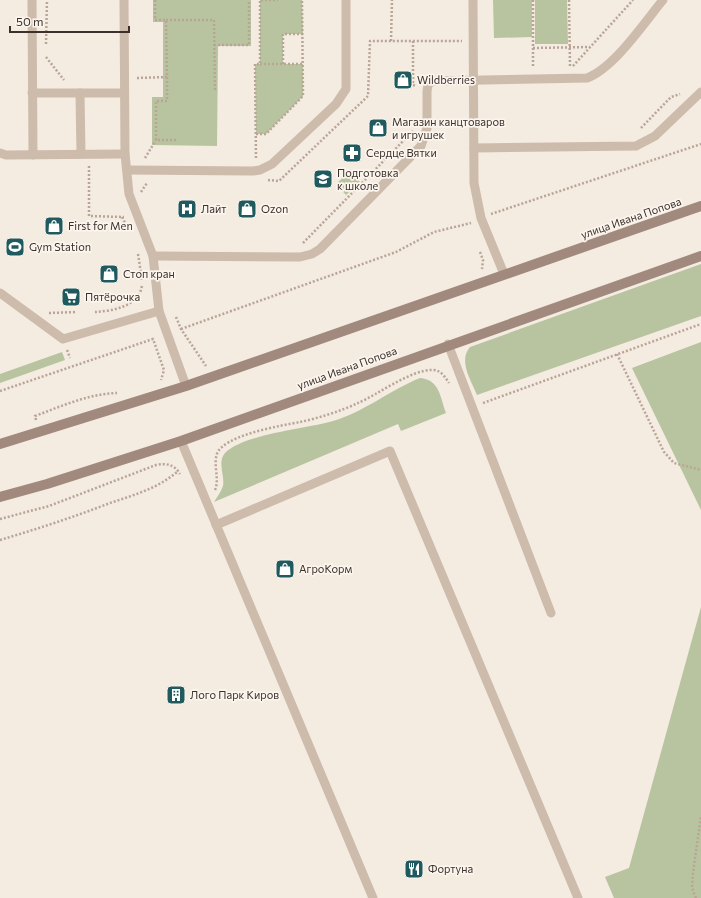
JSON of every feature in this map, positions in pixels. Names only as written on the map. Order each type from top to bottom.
[{"type":"main road","name":"улица Ивана Попова","points":[[0,444],[186,386],[701,206]]},
{"type":"main road","name":"улица Ивана Попова","points":[[0,497],[47,484],[181,441],[448,344],[701,256]]},
{"type":"lane","points":[[32,0],[33,155]]},
{"type":"lane","points":[[124,0],[126,170],[130,194],[153,256],[159,311],[186,386]]},
{"type":"lane","points":[[126,170],[256,171],[266,168],[272,164],[336,104],[344,94],[346,89],[346,0]]},
{"type":"lane","points":[[473,0],[474,183],[481,218],[504,274]]},
{"type":"lane","points":[[153,256],[300,256],[312,254],[320,249],[421,146],[427,128],[428,85],[432,81],[587,78],[597,74],[609,64],[663,0]]},
{"type":"lane","points":[[474,148],[636,146],[655,136],[701,92]]},
{"type":"lane","points":[[32,93],[124,93]]},
{"type":"lane","points":[[80,93],[85,154]]},
{"type":"lane","points":[[0,153],[6,155],[125,154]]},
{"type":"lane","points":[[0,292],[63,339],[159,311]]},
{"type":"lane","points":[[448,344],[551,613]]},
{"type":"lane","points":[[181,441],[373,898]]},
{"type":"lane","points":[[216,525],[390,451],[578,898]]},
{"type":"path","points":[[46,64],[47,0]]},
{"type":"path","points":[[155,0],[155,20],[214,20],[214,92]]},
{"type":"path","points":[[214,45],[249,45],[249,0]]},
{"type":"path","points":[[260,64],[260,0],[278,0]]},
{"type":"path","points":[[256,134],[266,134],[303,96],[302,0]]},
{"type":"path","points":[[392,0],[391,41],[462,41],[462,34]]},
{"type":"path","points":[[527,70],[533,70],[533,0]]},
{"type":"path","points":[[569,0],[570,70],[633,0]]},
{"type":"path","points":[[137,170],[156,140],[156,101],[167,101],[166,20]]},
{"type":"path","points":[[283,64],[283,34],[303,34]]},
{"type":"path","points":[[413,41],[413,85],[417,86],[417,94]]},
{"type":"path","points":[[533,48],[590,47]]},
{"type":"path","points":[[46,57],[66,82],[59,82]]},
{"type":"path","points":[[256,171],[256,64],[303,64]]},
{"type":"path","points":[[124,78],[166,78]]},
{"type":"path","points":[[639,130],[671,96],[682,94]]},
{"type":"path","points":[[299,244],[304,242],[415,129]]},
{"type":"path","points":[[156,140],[176,140]]},
{"type":"path","points":[[488,216],[701,144]]},
{"type":"path","points":[[85,154],[89,216],[138,217]]},
{"type":"path","points":[[122,217],[128,231]]},
{"type":"path","points":[[181,329],[396,252],[434,232],[470,222]]},
{"type":"path","points":[[96,312],[107,311],[119,307],[137,300],[140,296],[143,287],[138,252]]},
{"type":"path","points":[[480,404],[701,324]]},
{"type":"path","points":[[0,391],[153,339],[164,370],[163,377],[160,382]]},
{"type":"path","points":[[617,354],[664,452],[674,463],[701,470]]},
{"type":"path","points":[[208,505],[217,484],[216,458],[218,451],[227,444],[269,427],[302,422],[358,404],[418,373],[433,370],[441,372],[452,390]]},
{"type":"path","points":[[30,423],[36,420],[35,416],[85,398],[99,394],[119,393]]},
{"type":"path","points":[[0,519],[49,506],[156,465],[174,466],[182,478]]},
{"type":"path","points":[[0,540],[153,488],[168,480],[178,471]]},
{"type":"path","points":[[696,898],[692,888],[701,816]]},
{"type":"green space","points":[[153,0],[251,0],[251,46],[218,46],[217,146],[152,145],[152,97],[163,97],[163,22],[153,22]]},
{"type":"green space","points":[[260,0],[302,0],[303,34],[283,34],[283,64],[303,64],[303,96],[266,134],[256,134],[255,64],[260,64]]},
{"type":"green space","points":[[493,0],[532,0],[532,37],[494,38]]},
{"type":"green space","points":[[535,0],[567,0],[568,44],[535,44]]},
{"type":"green space","points":[[350,171],[360,182],[346,195],[336,184]]},
{"type":"green space","points":[[701,264],[701,316],[477,395],[465,364],[465,358],[470,347]]},
{"type":"green space","points":[[701,342],[701,510],[632,368]]},
{"type":"green space","points":[[62,352],[65,360],[0,383],[0,374]]},
{"type":"green space","points":[[420,378],[427,379],[432,382],[438,390],[446,413],[401,431],[398,424],[214,502],[223,486],[221,465],[223,457],[225,453],[234,446],[260,437],[321,424],[344,417]]},
{"type":"green space","points":[[701,607],[701,898],[614,898],[605,877],[629,868]]},
{"type":"place","name":"Wildberries","points":[[403,80]]},
{"type":"place","name":"Магазин канцтоваров и игрушек","points":[[378,128]]},
{"type":"place","name":"Сердце Вятки","points":[[352,153]]},
{"type":"place","name":"Подготовка к школе","points":[[323,179]]},
{"type":"place","name":"Лайт","points":[[187,209]]},
{"type":"place","name":"Ozon","points":[[247,209]]},
{"type":"place","name":"First for Men","points":[[54,226]]},
{"type":"place","name":"Gym Station","points":[[15,247]]},
{"type":"place","name":"Стоп кран","points":[[109,274]]},
{"type":"place","name":"Пятёрочка","points":[[71,297]]},
{"type":"place","name":"АгроКорм","points":[[285,569]]},
{"type":"place","name":"Лого Парк Киров","points":[[176,695]]},
{"type":"place","name":"Фортуна","points":[[414,869]]}]
